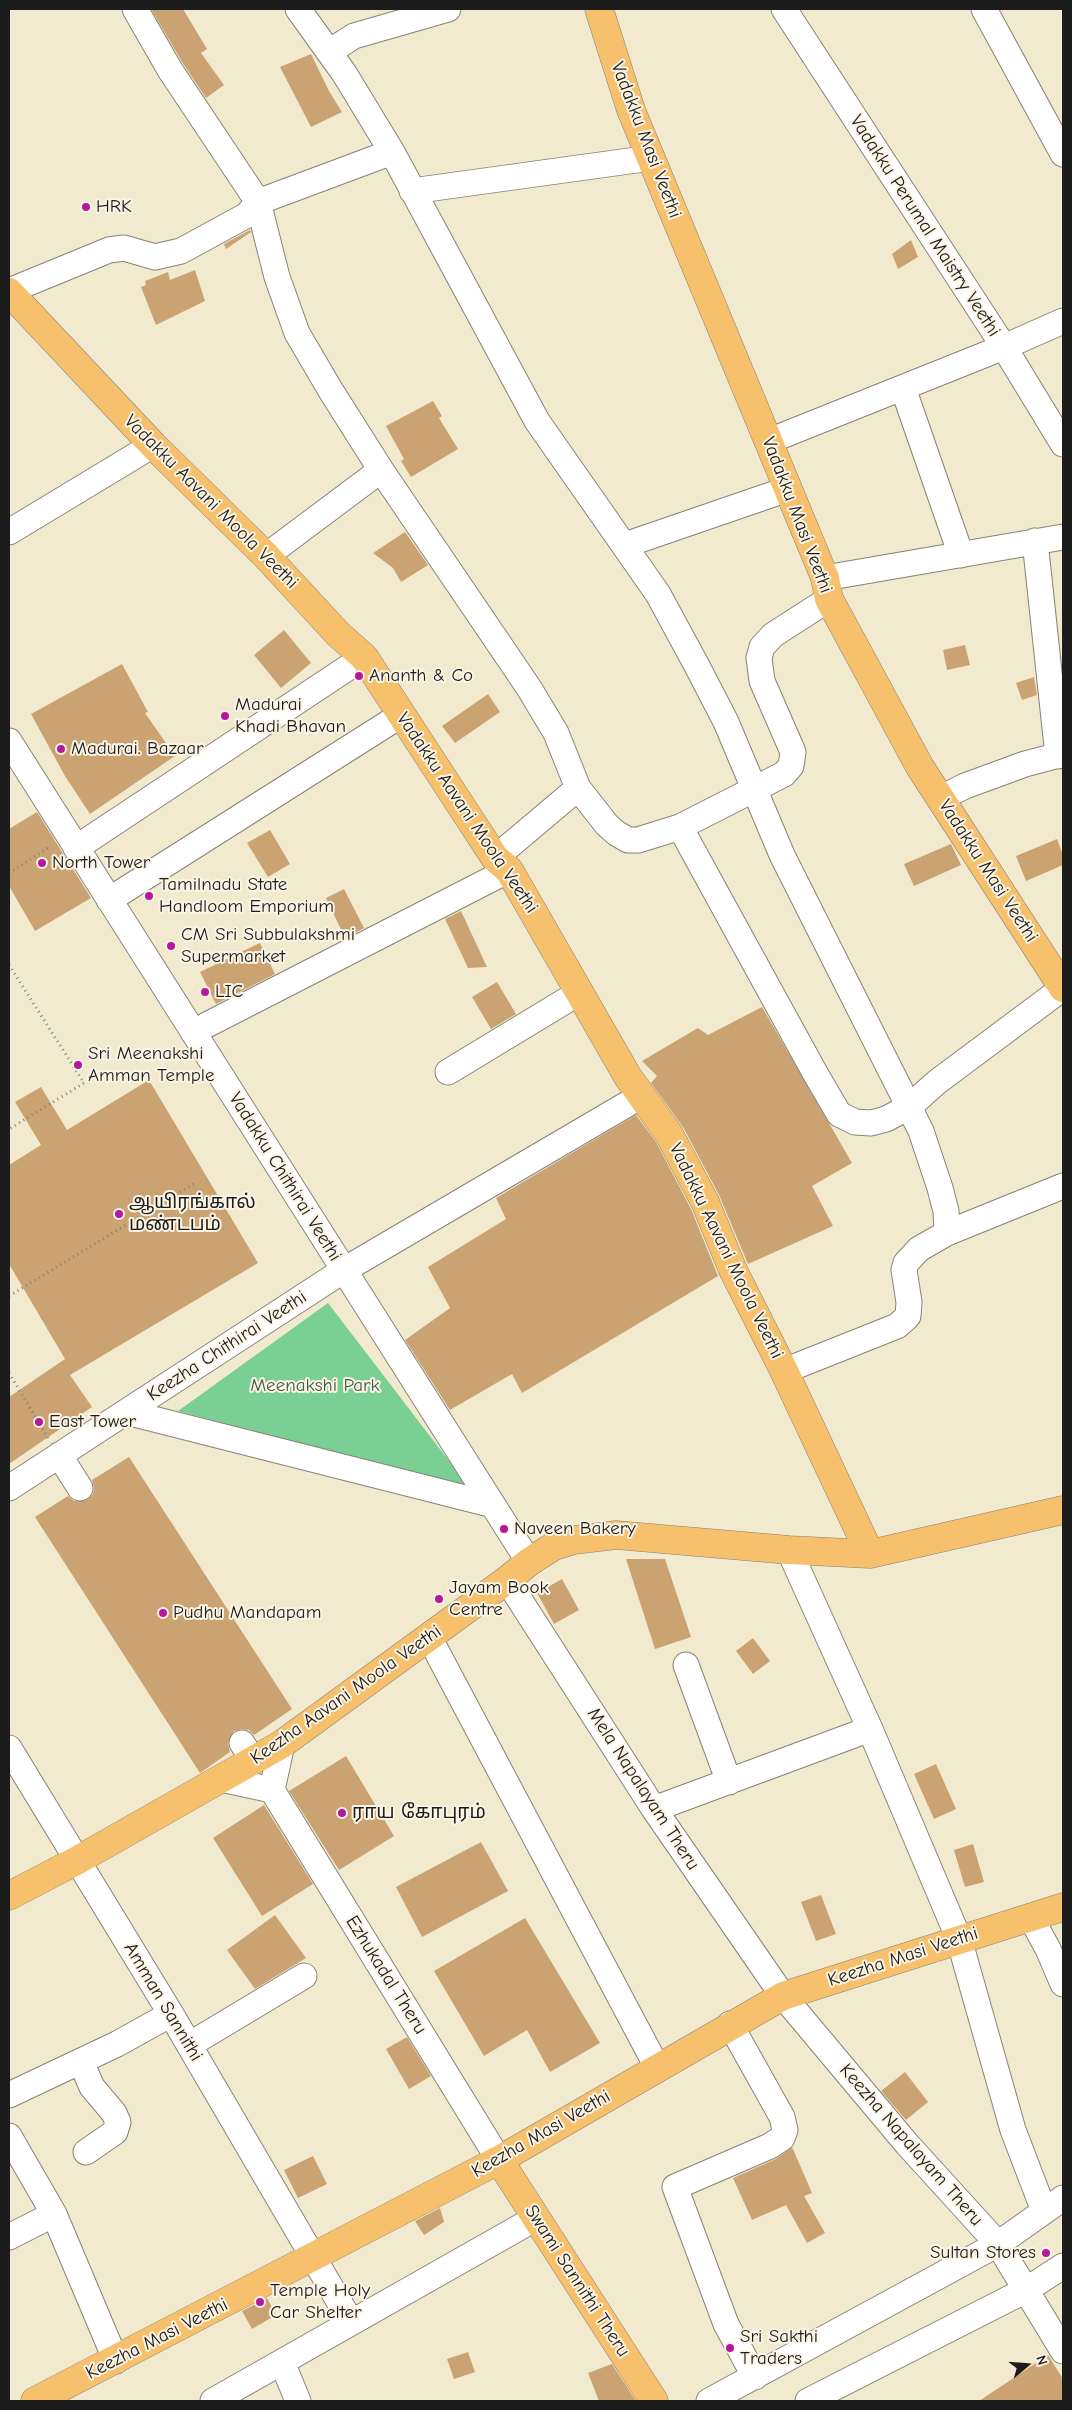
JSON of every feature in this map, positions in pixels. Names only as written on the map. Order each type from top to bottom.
[{"type":"main road","name":"Vadakku Masi Veethi","points":[[599,9],[631,110],[769,441],[827,589],[920,767],[1063,988]]},
{"type":"main road","name":"Vadakku Aavani Moola Veethi","points":[[9,292],[153,445],[266,556],[338,634],[364,657],[502,864],[641,1096],[669,1134],[706,1202],[733,1270],[784,1371],[870,1554]]},
{"type":"main road","name":"Keezha Aavani Moola Veethi","points":[[9,1896],[76,1861],[221,1779],[248,1752],[282,1744],[508,1580],[529,1562],[554,1546],[574,1540],[616,1535],[788,1550],[870,1554],[1063,1510]]},
{"type":"main road","name":"Keezha Masi Veethi","points":[[35,2401],[116,2361],[499,2160],[730,2024],[782,1996],[1063,1907]]},
{"type":"main road","name":"Swami Sannithi Theru","points":[[499,2160],[654,2401]]},
{"type":"street","points":[[135,9],[170,70],[258,202],[277,277],[297,333],[331,391],[381,470],[529,688],[556,733],[578,788],[607,825],[628,840],[647,838],[680,827],[753,788],[784,774],[793,760],[788,740],[762,681],[759,658],[762,647],[773,635],[827,589],[961,555],[1063,536]]},
{"type":"street","points":[[298,9],[329,52],[392,152],[537,422],[658,594],[698,666],[726,722],[791,872],[921,1131],[946,1211],[947,1233]]},
{"type":"street","points":[[329,52],[354,36],[448,9]]},
{"type":"street","name":"Vadakku Perumal Maistry Veethi","points":[[784,9],[1004,347],[1063,444]]},
{"type":"street","points":[[984,9],[1063,154]]},
{"type":"street","points":[[9,292],[109,250],[124,248],[155,257],[181,250],[247,215],[258,202],[392,152]]},
{"type":"street","points":[[412,191],[651,158]]},
{"type":"street","points":[[769,441],[1004,347],[1063,321]]},
{"type":"street","points":[[903,388],[961,555]]},
{"type":"street","points":[[9,532],[153,445]]},
{"type":"street","points":[[266,556],[381,470]]},
{"type":"street","points":[[625,545],[788,489]]},
{"type":"street","points":[[941,798],[965,786],[1025,764],[1060,755],[1035,542]]},
{"type":"street","points":[[72,842],[364,657]]},
{"type":"street","points":[[109,900],[401,715]]},
{"type":"street","name":"Vadakku Chithirai Veethi","points":[[9,741],[529,1562]]},
{"type":"street","points":[[193,1032],[502,864],[578,788]]},
{"type":"street","points":[[680,827],[839,1114],[855,1122],[871,1123],[886,1119],[909,1107],[937,1082],[1063,988]]},
{"type":"street","points":[[448,1072],[580,992]]},
{"type":"street","name":"Keezha Chithirai Veethi","points":[[9,1488],[344,1270],[641,1096]]},
{"type":"street","points":[[784,1371],[897,1326],[904,1320],[908,1316],[909,1302],[905,1275],[906,1263],[919,1249],[947,1233],[1063,1186]]},
{"type":"street","points":[[126,1412],[493,1505]]},
{"type":"street","points":[[59,1456],[80,1488]]},
{"type":"street","points":[[709,2401],[755,2378],[998,2244],[1054,2205],[1013,2130],[959,1939],[870,1729],[788,1550]]},
{"type":"street","name":"Mela Napalayam Theru","points":[[508,1580],[654,1809],[782,1996]]},
{"type":"street","points":[[429,1637],[657,2067]]},
{"type":"street","points":[[686,1666],[729,1782]]},
{"type":"street","points":[[654,1809],[870,1729]]},
{"type":"street","points":[[221,1779],[272,1790],[282,1744]]},
{"type":"street","name":"Amman Sannithi","points":[[9,1748],[76,1861],[171,2014],[351,2322]]},
{"type":"street","name":"Ezhukadal Theru","points":[[272,1790],[499,2160]]},
{"type":"street","points":[[1031,1918],[1048,1948],[1063,1984]]},
{"type":"street","points":[[189,2045],[304,1976]]},
{"type":"street","name":"Keezha Napalayam Theru","points":[[782,1996],[907,2144],[998,2244],[1063,2351]]},
{"type":"street","points":[[9,2095],[80,2062],[171,2014]]},
{"type":"street","points":[[730,2024],[782,2117],[785,2130],[782,2138],[770,2146],[675,2187],[726,2324],[755,2378]]},
{"type":"street","points":[[80,2062],[92,2087],[114,2113],[118,2122],[115,2132],[86,2152]]},
{"type":"street","points":[[13,2151],[54,2214],[116,2361]]},
{"type":"street","points":[[9,2237],[54,2214]]},
{"type":"street","points":[[213,2401],[536,2218]]},
{"type":"street","points":[[808,2401],[1026,2290],[1063,2266]]},
{"type":"street","points":[[282,2362],[298,2401]]},
{"type":"path","points":[[9,873],[72,842]]},
{"type":"path","points":[[9,965],[84,1083],[9,1129]]},
{"type":"path","points":[[9,1296],[194,1183]]},
{"type":"path","points":[[9,1373],[59,1456]]},
{"type":"green space","name":"Meenakshi Park","points":[[328,1303],[472,1491],[178,1411]]},
{"type":"building","points":[[151,9],[183,9],[207,49],[201,53],[224,85],[206,98]]},
{"type":"building","points":[[311,54],[329,91],[342,112],[311,127],[280,67]]},
{"type":"building","points":[[250,230],[251,232],[226,249],[224,244]]},
{"type":"building","points":[[911,240],[918,257],[898,269],[892,254]]},
{"type":"building","points":[[195,270],[205,301],[156,325],[141,287],[146,285],[145,281],[168,272],[170,280]]},
{"type":"building","points":[[433,401],[442,416],[439,418],[458,449],[411,477],[401,461],[404,459],[386,426]]},
{"type":"building","points":[[405,532],[428,565],[401,582],[393,568],[373,553]]},
{"type":"building","points":[[284,630],[311,663],[281,688],[254,655]]},
{"type":"building","points":[[965,645],[970,665],[947,670],[943,650]]},
{"type":"building","points":[[122,664],[148,712],[145,713],[175,756],[90,814],[65,776],[31,714]]},
{"type":"building","points":[[1034,677],[1037,695],[1022,700],[1016,683]]},
{"type":"building","points":[[488,694],[500,712],[455,743],[442,726]]},
{"type":"building","name":"North Tower","points":[[37,812],[91,898],[35,931],[9,886],[9,829]]},
{"type":"building","points":[[270,830],[290,864],[268,877],[247,843]]},
{"type":"building","points":[[1057,839],[1063,855],[1063,865],[1026,881],[1016,856]]},
{"type":"building","points":[[951,844],[961,865],[914,886],[904,864]]},
{"type":"building","points":[[344,889],[364,928],[345,938],[326,898]]},
{"type":"building","points":[[461,911],[487,967],[468,968],[445,919]]},
{"type":"building","points":[[260,943],[275,974],[216,1004],[200,972]]},
{"type":"building","points":[[497,982],[516,1014],[491,1029],[472,997]]},
{"type":"building","points":[[762,1007],[852,1163],[812,1186],[833,1226],[748,1264],[719,1195],[683,1127],[651,1083],[657,1076],[642,1061],[698,1028],[708,1035]]},
{"type":"building","name":"Sri Meenakshi Amman Temple","points":[[149,1080],[258,1263],[70,1375],[92,1407],[9,1464],[9,1397],[65,1359],[9,1264],[9,1165],[41,1145],[15,1102],[41,1087],[67,1130]]},
{"type":"building","points":[[636,1115],[656,1142],[691,1209],[718,1276],[522,1393],[512,1374],[450,1410],[405,1340],[450,1308],[428,1267],[506,1219],[496,1198]]},
{"type":"building","name":"Pudhu Mandapam","points":[[129,1457],[292,1709],[254,1735],[249,1730],[234,1731],[228,1743],[230,1752],[200,1773],[35,1517],[68,1496],[74,1501],[87,1500],[93,1494],[92,1480]]},
{"type":"building","points":[[626,1559],[665,1559],[691,1637],[655,1649]]},
{"type":"building","points":[[562,1579],[579,1610],[554,1624],[537,1593]]},
{"type":"building","points":[[753,1638],[770,1661],[753,1674],[736,1651]]},
{"type":"building","name":"ராய கோபுரம்","points":[[346,1756],[394,1836],[339,1870],[289,1791]]},
{"type":"building","points":[[936,1764],[956,1809],[934,1819],[914,1774]]},
{"type":"building","points":[[264,1805],[313,1884],[262,1916],[213,1838]]},
{"type":"building","points":[[481,1842],[508,1891],[422,1937],[396,1887]]},
{"type":"building","points":[[973,1844],[984,1882],[965,1887],[954,1850]]},
{"type":"building","points":[[821,1895],[836,1934],[816,1941],[801,1902]]},
{"type":"building","points":[[275,1915],[306,1958],[255,1989],[227,1950]]},
{"type":"building","points":[[525,1918],[600,2043],[550,2072],[527,2030],[484,2056],[434,1971]]},
{"type":"building","points":[[407,2037],[431,2076],[409,2089],[386,2049]]},
{"type":"building","points":[[905,2072],[928,2102],[906,2120],[881,2091]]},
{"type":"building","points":[[792,2147],[812,2193],[804,2196],[825,2233],[807,2243],[786,2205],[752,2220],[733,2178],[776,2159]]},
{"type":"building","points":[[313,2156],[327,2184],[298,2198],[284,2170]]},
{"type":"building","points":[[440,2208],[444,2222],[424,2235],[415,2221]]},
{"type":"building","points":[[267,2298],[276,2315],[252,2329],[242,2311]]},
{"type":"building","points":[[468,2352],[475,2372],[454,2379],[447,2359]]},
{"type":"building","points":[[1048,2355],[1063,2379],[1063,2401],[979,2401]]},
{"type":"building","points":[[612,2364],[636,2401],[599,2401],[588,2373]]},
{"type":"place","name":"HRK","points":[[86,207]]},
{"type":"place","name":"Ananth & Co","points":[[359,676]]},
{"type":"place","name":"Madurai Khadi Bhavan","points":[[225,716]]},
{"type":"place","name":"Madurai. Bazaar","points":[[61,749]]},
{"type":"place","name":"North Tower","points":[[42,863]]},
{"type":"place","name":"Tamilnadu State Handloom Emporium","points":[[149,896]]},
{"type":"place","name":"CM Sri Subbulakshmi Supermarket","points":[[171,946]]},
{"type":"place","name":"LIC","points":[[205,992]]},
{"type":"place","name":"Sri Meenakshi Amman Temple","points":[[78,1065]]},
{"type":"place","name":"ஆயிரங்கால் மண்டபம்","points":[[119,1214]]},
{"type":"place","name":"East Tower","points":[[39,1422]]},
{"type":"place","name":"Naveen Bakery","points":[[504,1529]]},
{"type":"place","name":"Jayam Book Centre","points":[[439,1599]]},
{"type":"place","name":"Pudhu Mandapam","points":[[163,1613]]},
{"type":"place","name":"ராய கோபுரம்","points":[[342,1813]]},
{"type":"place","name":"Sultan Stores","points":[[1046,2253]]},
{"type":"place","name":"Temple Holy Car Shelter","points":[[260,2302]]},
{"type":"place","name":"Sri Sakthi Traders","points":[[730,2348]]}]
